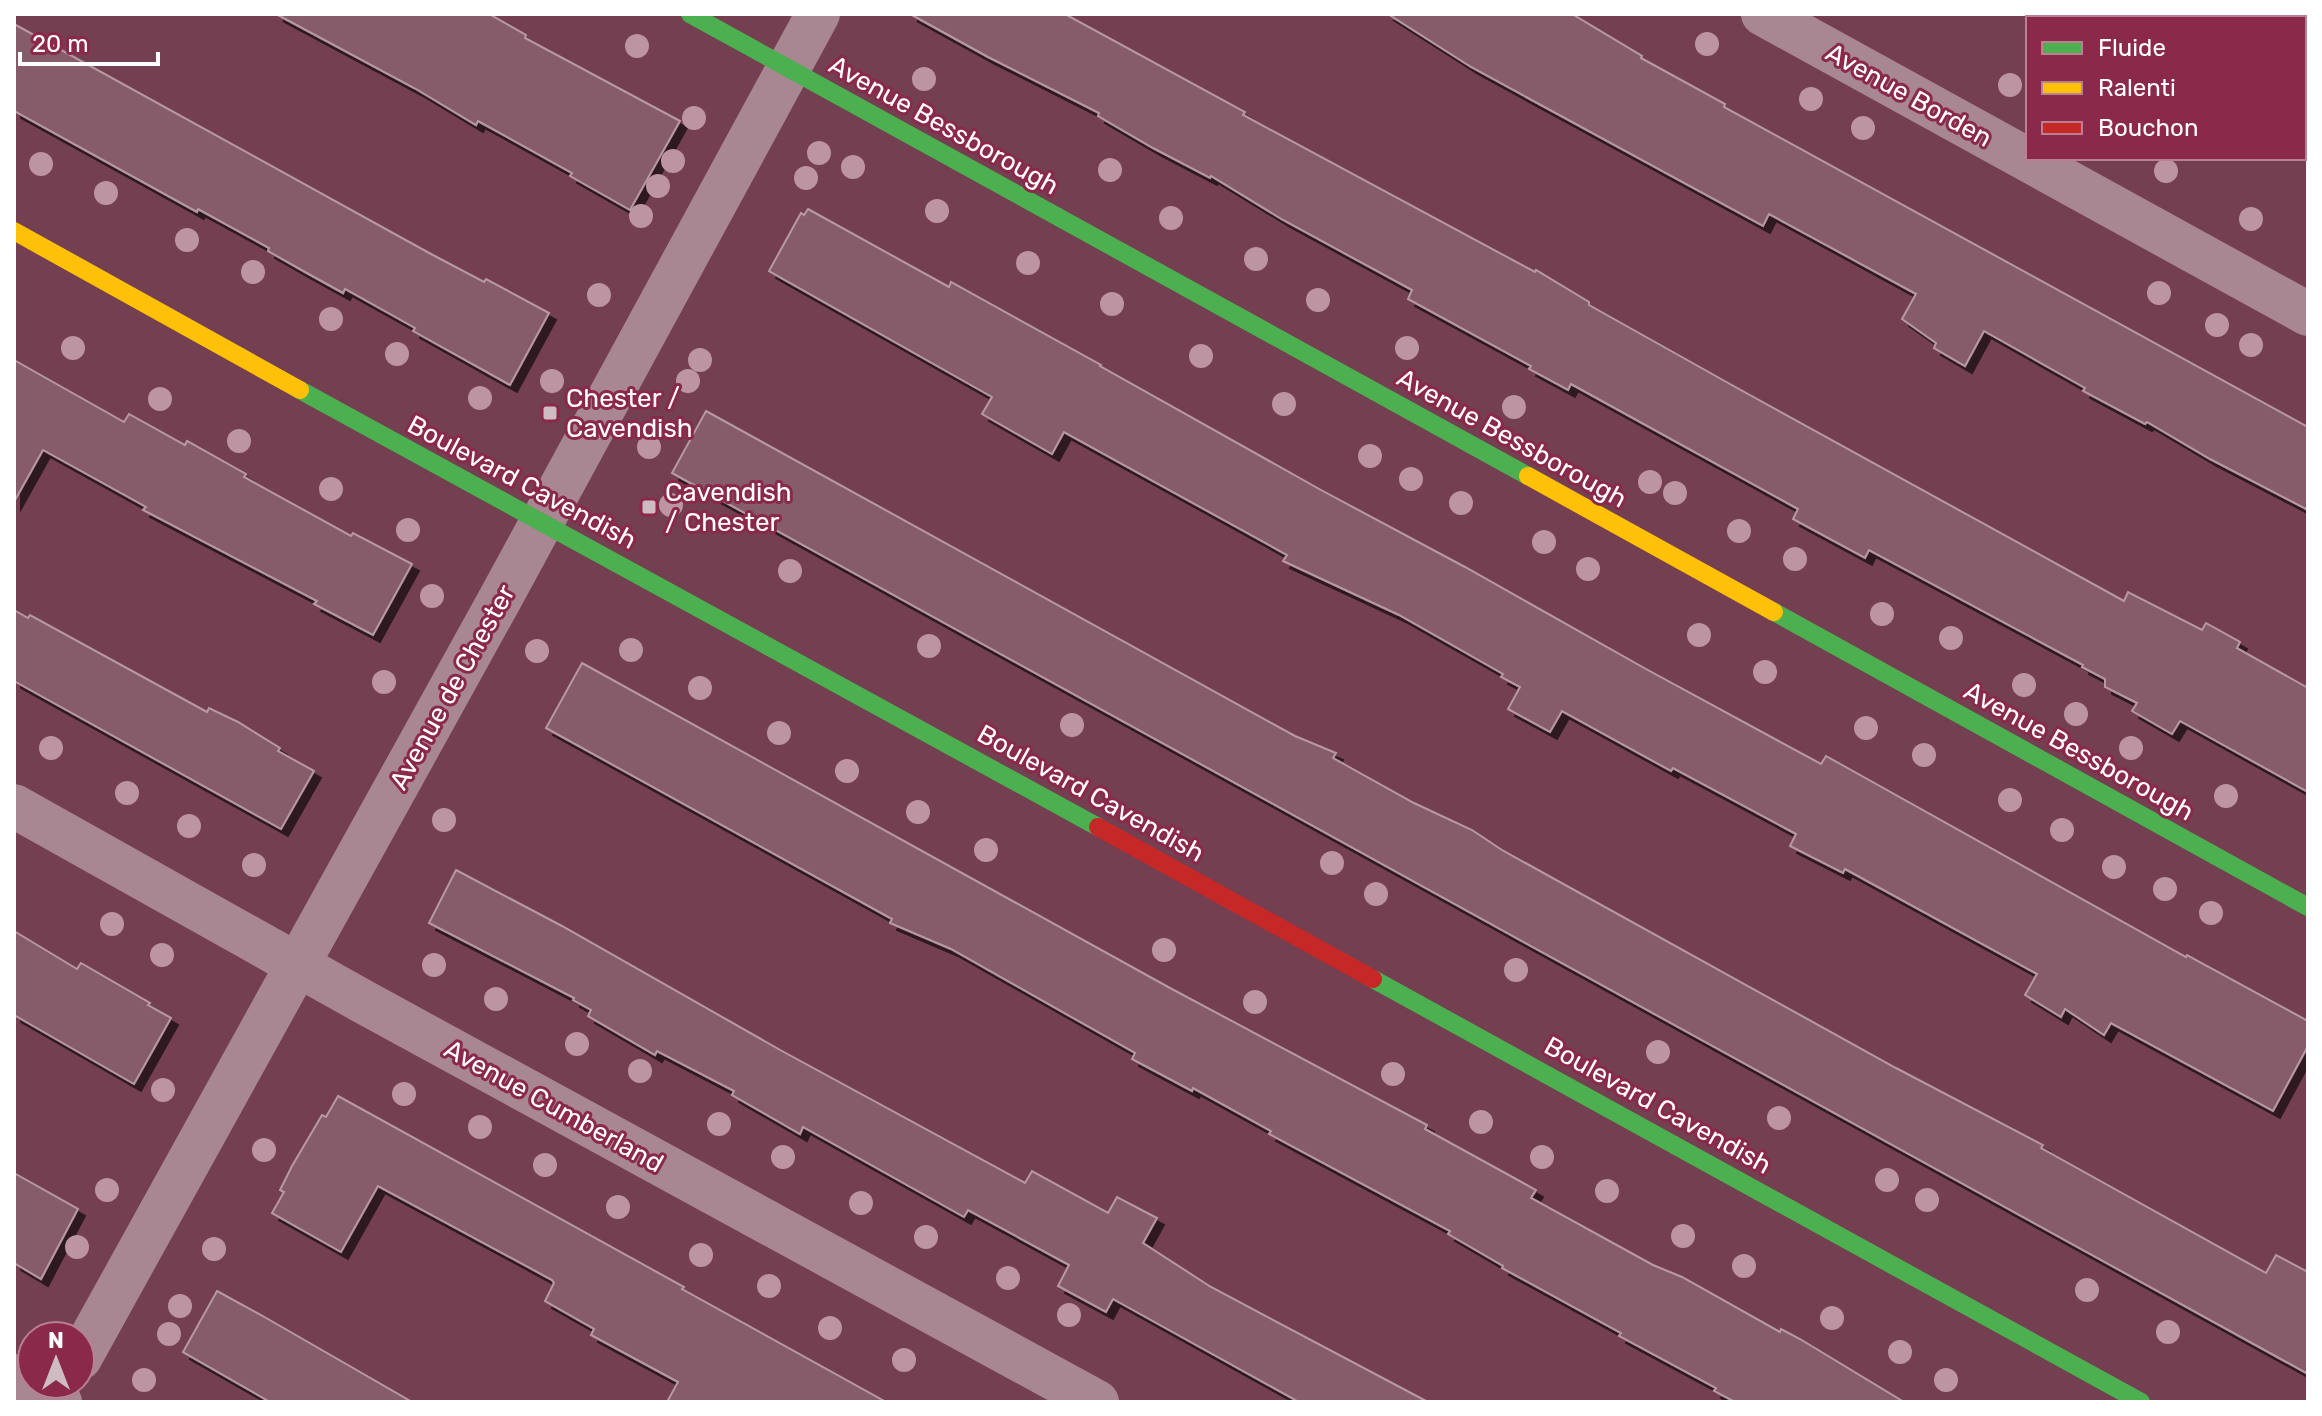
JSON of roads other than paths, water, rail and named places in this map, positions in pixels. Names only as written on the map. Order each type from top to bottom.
[{"type":"main road","name":"Avenue Bessborough","points":[[690,14],[2308,907]]},
{"type":"main road","name":"Boulevard Cavendish","points":[[14,231],[2141,1402]]},
{"type":"street","name":"Avenue de Chester","points":[[96,1329],[818,14]]},
{"type":"street","name":"Avenue Borden","points":[[1763,14],[2026,159]]},
{"type":"street","name":"Avenue Borden","points":[[2028,160],[2308,314]]},
{"type":"street","name":"Avenue Cumberland","points":[[14,806],[1097,1402]]},
{"type":"place","name":"Chester / Cavendish","points":[[550,413]]},
{"type":"place","name":"Cavendish / Chester","points":[[649,507]]}]
